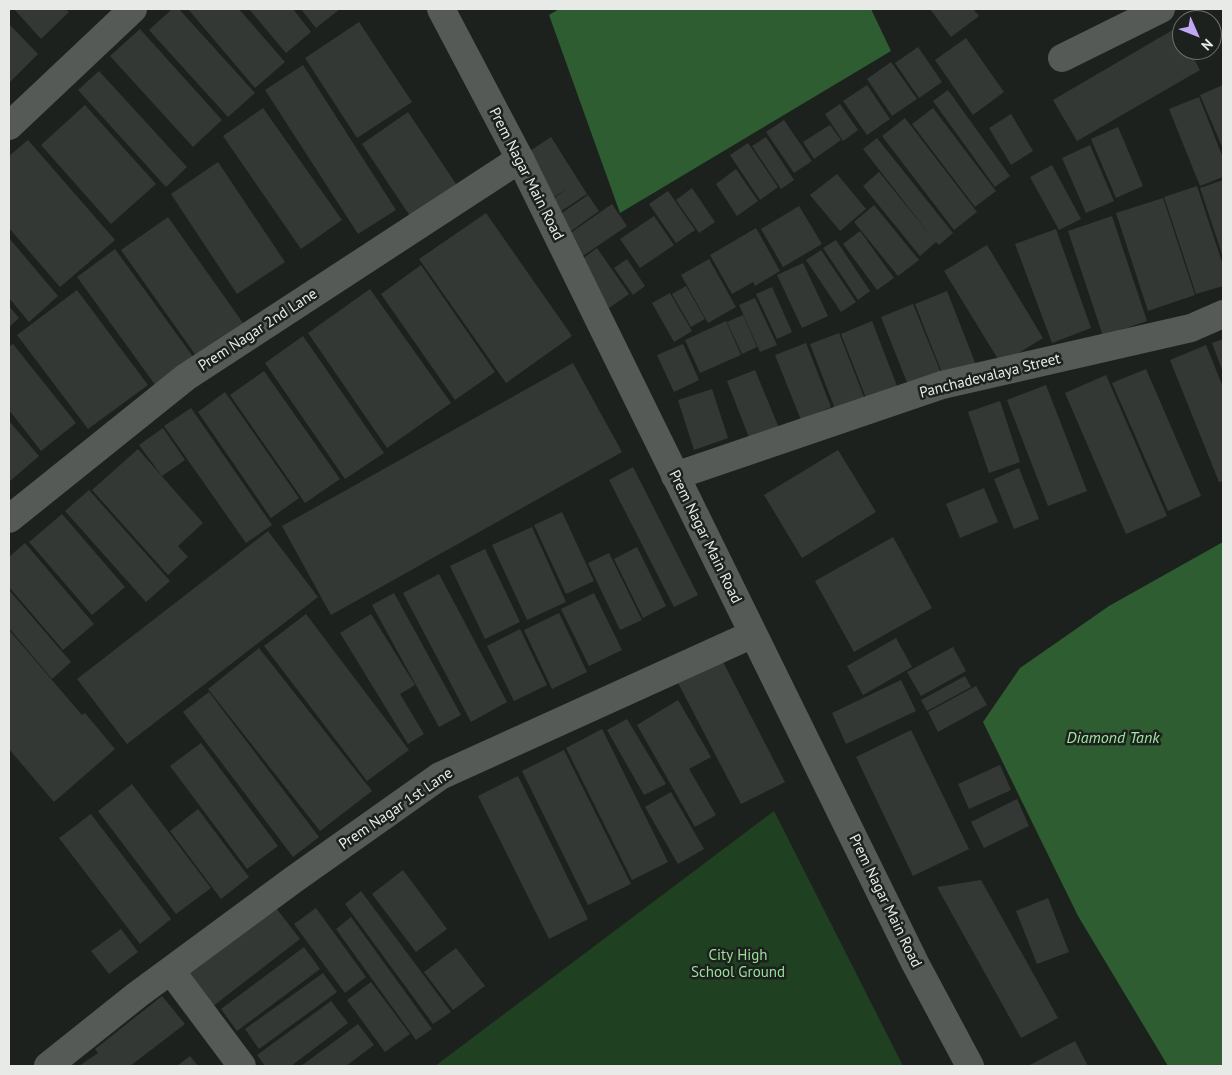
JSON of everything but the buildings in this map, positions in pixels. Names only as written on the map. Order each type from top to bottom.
[{"type":"street","points":[[9,126],[133,9]]},
{"type":"street","name":"Prem Nagar Main Road","points":[[441,9],[520,159],[915,963],[970,1066]]},
{"type":"street","points":[[1062,58],[1161,9]]},
{"type":"street","name":"Prem Nagar 2nd Lane","points":[[9,519],[186,377],[520,159]]},
{"type":"street","name":"Panchadevalaya Street","points":[[675,476],[942,385],[1191,328],[1223,314]]},
{"type":"street","name":"Prem Nagar 1st Lane","points":[[48,1066],[170,971],[440,776],[753,634]]},
{"type":"street","points":[[170,971],[242,1066]]},
{"type":"green space","name":"City High School Ground","points":[[774,811],[903,1066],[435,1066]]},
{"type":"water","points":[[559,9],[871,9],[891,51],[620,213],[549,15]]},
{"type":"water","name":"Diamond Tank","points":[[1223,542],[1223,1066],[1168,1066],[1078,916],[983,722],[1020,668],[1109,606]]}]
